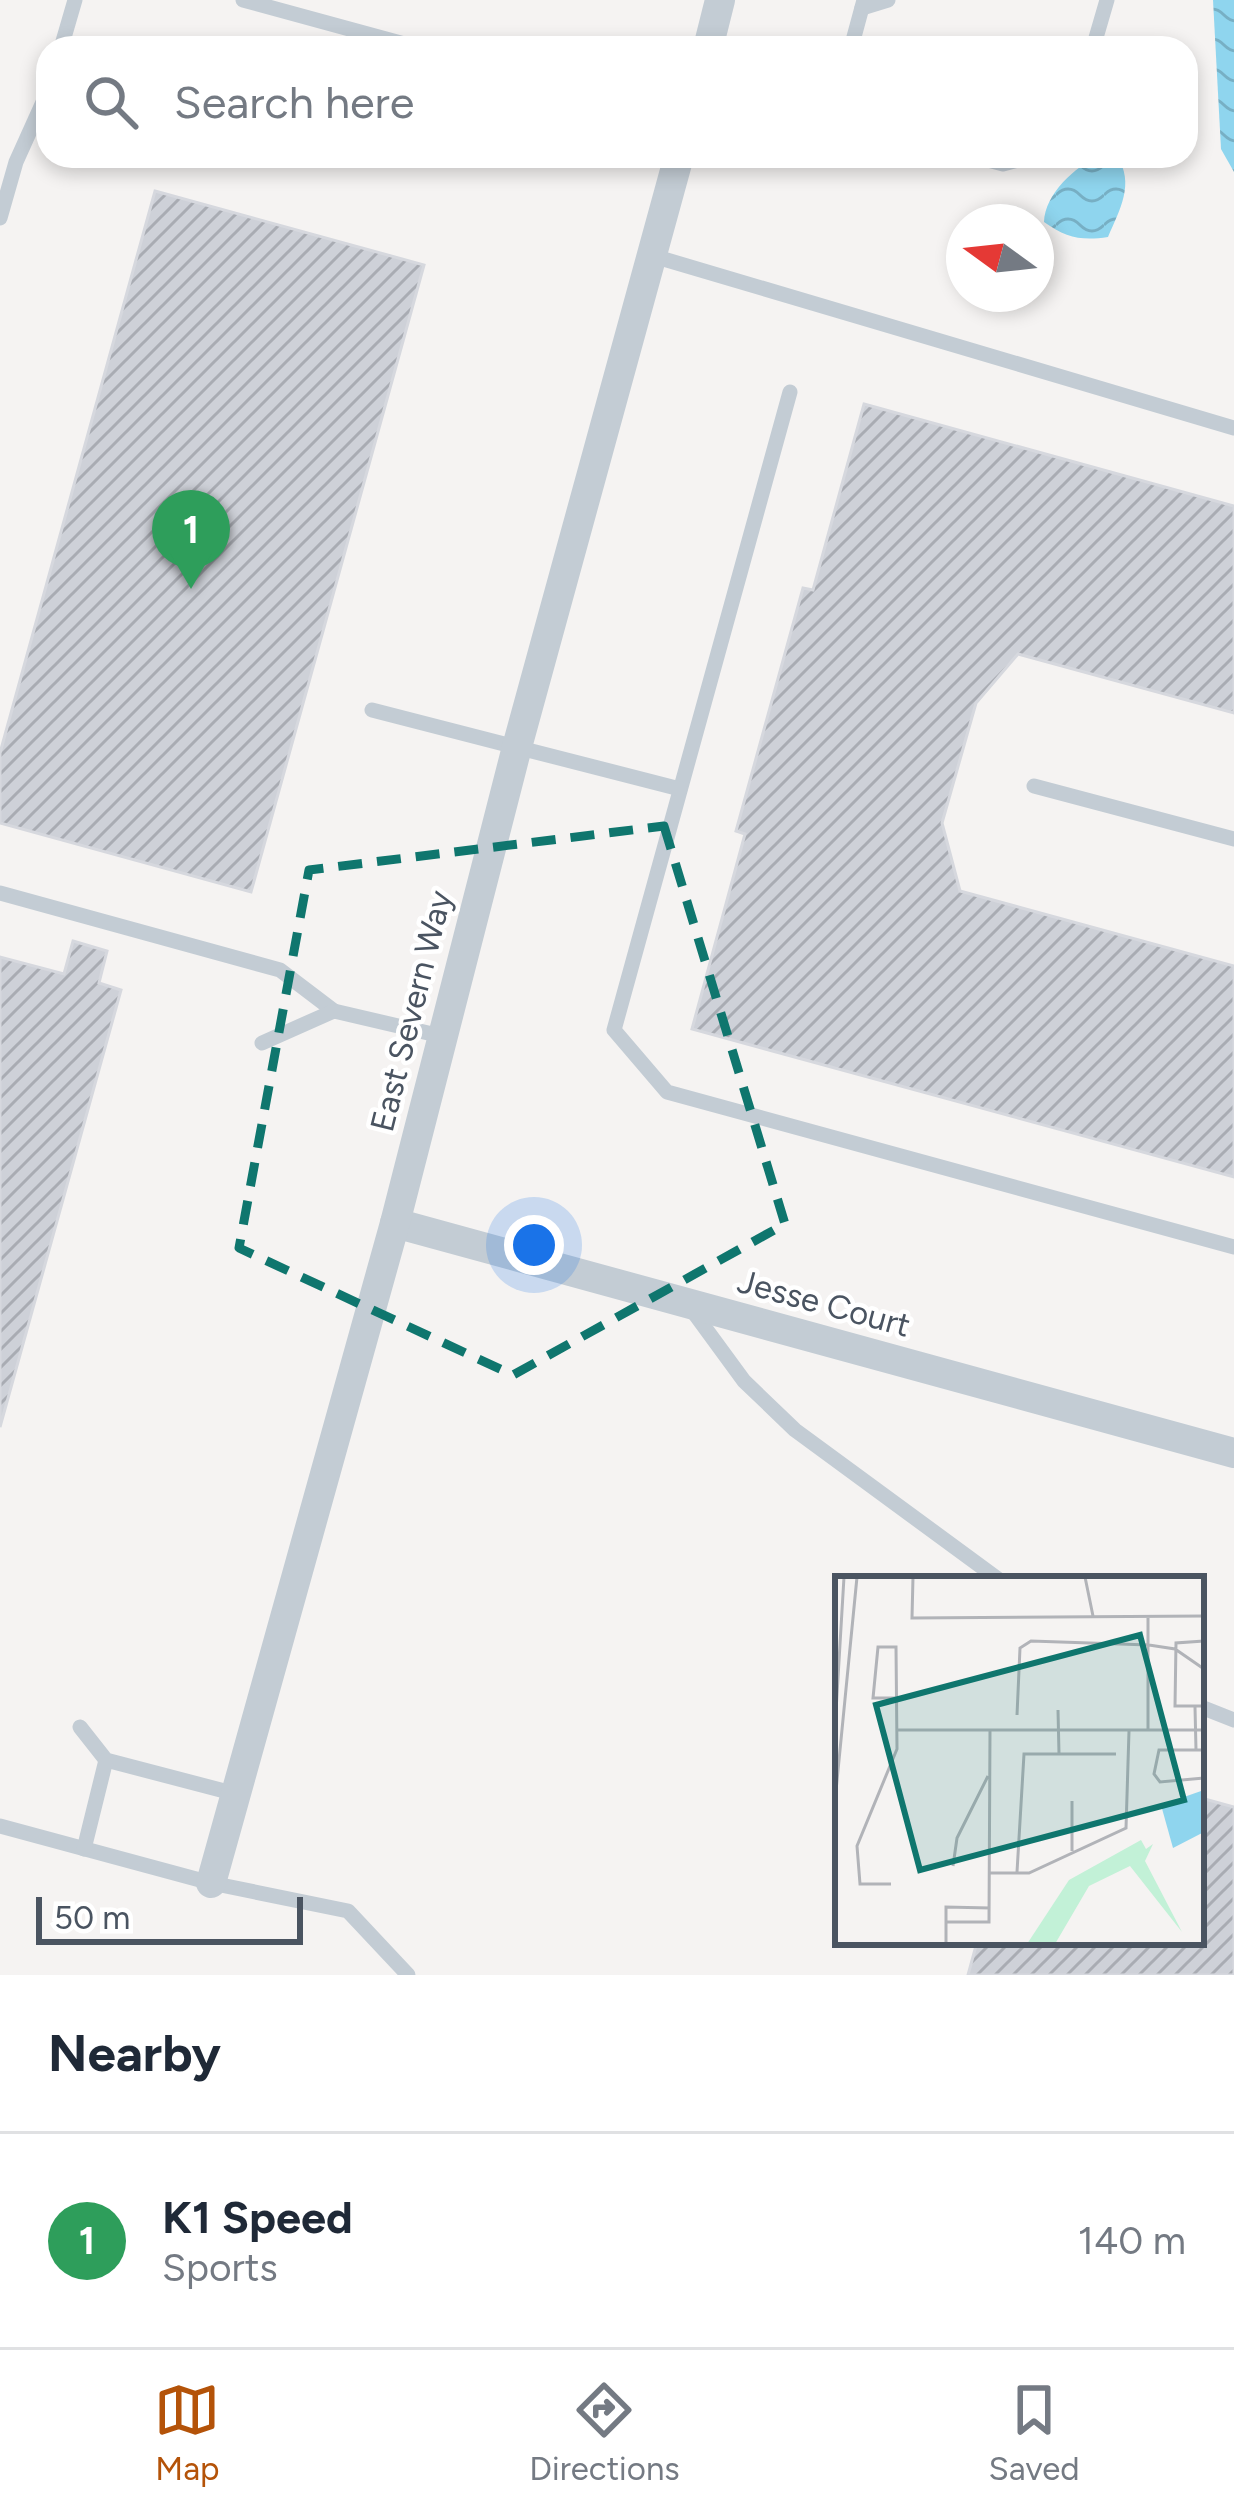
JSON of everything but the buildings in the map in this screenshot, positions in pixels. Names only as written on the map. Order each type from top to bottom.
[{"type":"street","points":[[711,36],[720,0]]},
{"type":"street","name":"East Severn Way","points":[[211,1883],[395,1223],[517,747],[675,168]]},
{"type":"street","name":"Jesse Court","points":[[395,1223],[1234,1454]]},
{"type":"lane","points":[[64,36],[75,0]]},
{"type":"lane","points":[[243,0],[375,36]]},
{"type":"lane","points":[[854,36],[863,4],[888,0]]},
{"type":"lane","points":[[1096,36],[1107,0]]},
{"type":"lane","points":[[0,218],[16,162],[36,118]]},
{"type":"lane","points":[[650,255],[1234,428]]},
{"type":"lane","points":[[790,392],[614,1030],[667,1092],[1234,1247]]},
{"type":"lane","points":[[372,710],[680,789]]},
{"type":"lane","points":[[1034,786],[1234,839]]},
{"type":"lane","points":[[0,892],[280,970],[334,1011],[441,1036]]},
{"type":"lane","points":[[262,1043],[334,1011]]},
{"type":"lane","points":[[686,1302],[744,1381],[795,1430],[994,1576]]},
{"type":"lane","points":[[1204,1708],[1234,1720]]},
{"type":"lane","points":[[80,1727],[106,1760],[236,1794]]},
{"type":"lane","points":[[84,1849],[106,1760]]},
{"type":"lane","points":[[0,1826],[211,1883],[348,1911],[408,1975]]},
{"type":"highlighted area","points":[[664,826],[785,1224],[513,1375],[239,1248],[309,870]]},
{"type":"water","points":[[1213,0],[1234,0],[1234,172],[1221,149]]},
{"type":"water","points":[[1080,168],[1123,168],[1124,196],[1108,237],[1090,239],[1060,232],[1054,228],[1050,201]]},
{"type":"place","name":"K1 Speed","points":[[191,589]]}]
